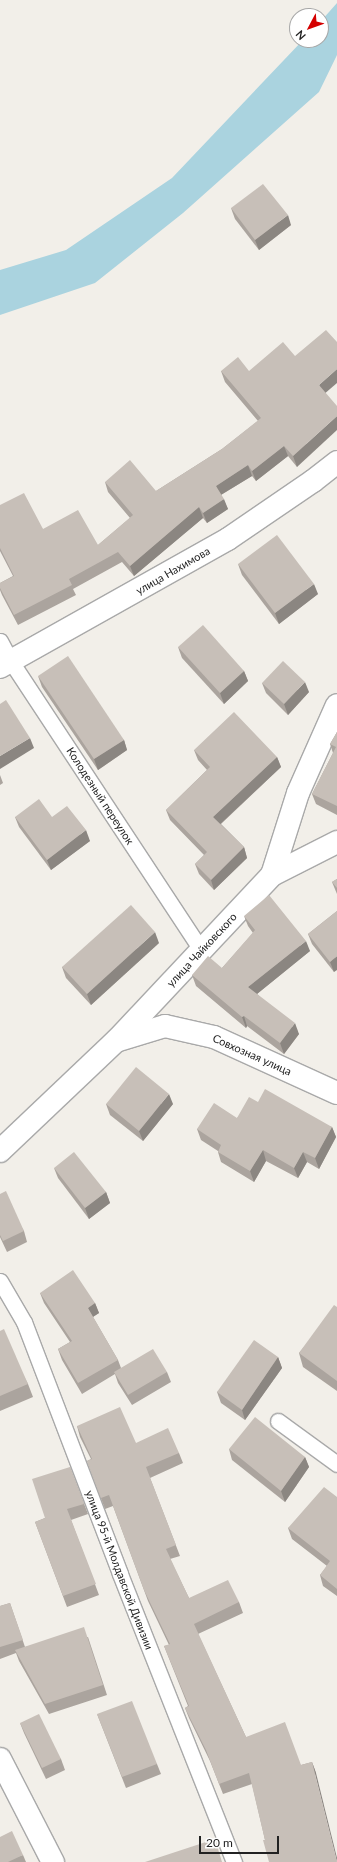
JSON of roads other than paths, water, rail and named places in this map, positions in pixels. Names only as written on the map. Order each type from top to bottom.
[{"type":"street","name":"улица Нахимова","points":[[5,663],[119,602],[228,539],[313,482],[337,462]]},
{"type":"street","name":"улица Чайковского","points":[[0,1151],[117,1040],[272,875],[298,793],[337,705]]},
{"type":"street","points":[[272,875],[337,842]]},
{"type":"street","name":"Совхозная улица","points":[[117,1040],[165,1026],[214,1037],[337,1093]]},
{"type":"street","points":[[0,1759],[53,1862]]},
{"type":"lane","name":"Колодезный переулок","points":[[0,641],[5,663],[202,951]]},
{"type":"lane","name":"улица 95-й Молдавской Дивизии","points":[[0,1281],[27,1329],[120,1574],[234,1862]]},
{"type":"lane","points":[[278,1421],[337,1464]]},
{"type":"water","points":[[337,3],[337,55],[319,92],[183,213],[95,283],[0,315],[0,270],[66,250],[172,178],[295,48],[329,48],[329,12]]}]
